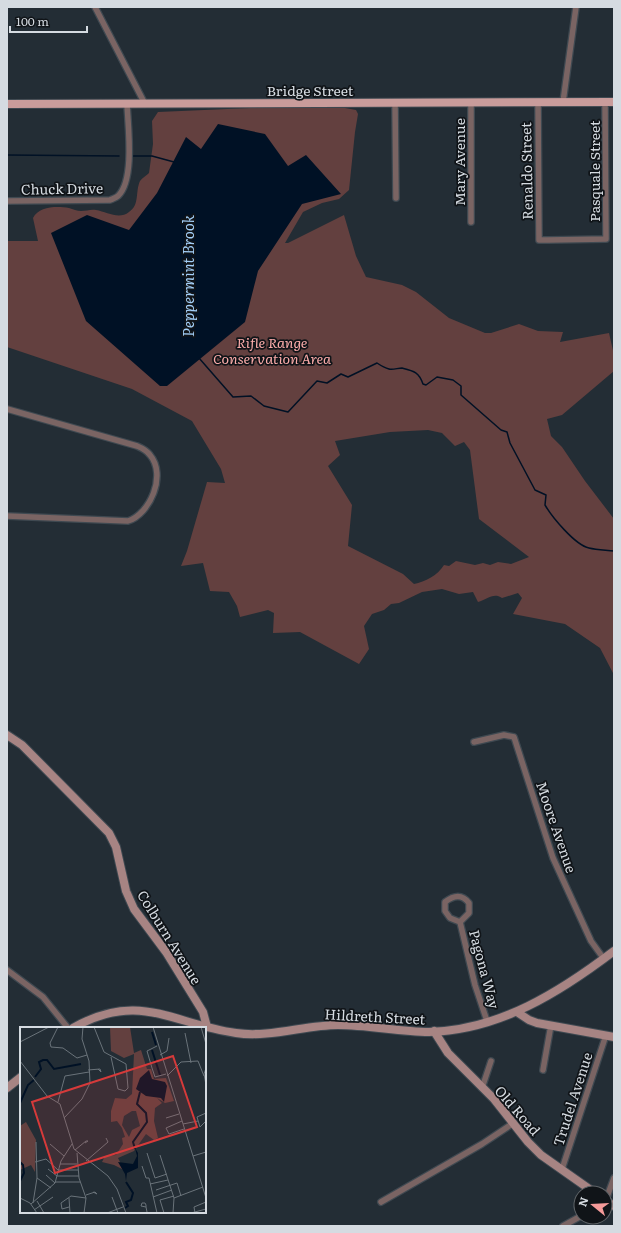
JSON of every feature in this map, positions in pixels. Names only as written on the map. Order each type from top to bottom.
[{"type":"main road","name":"Bridge Street","points":[[7,104],[614,102]]},
{"type":"street","points":[[95,7],[145,104]]},
{"type":"street","points":[[563,102],[576,7]]},
{"type":"street","points":[[395,102],[396,198]]},
{"type":"street","name":"Mary Avenue","points":[[471,102],[471,222]]},
{"type":"street","name":"Renaldo Street","points":[[538,102],[539,240]]},
{"type":"street","name":"Pasquale Street","points":[[539,240],[606,239],[605,102]]},
{"type":"street","name":"Chuck Drive","points":[[7,201],[110,200],[118,196],[125,184],[128,170],[127,104]]},
{"type":"street","points":[[7,409],[138,446],[151,456],[156,473],[156,483],[150,501],[141,515],[128,521],[7,516]]},
{"type":"street","name":"Colburn Avenue","points":[[7,734],[22,745],[108,833],[116,848],[126,891],[134,908],[166,952],[203,1012],[207,1027]]},
{"type":"street","name":"Moore Avenue","points":[[474,742],[504,734],[514,737],[553,858],[591,941],[604,959]]},
{"type":"street","name":"Pagona Way","points":[[454,896],[461,896],[469,903],[468,914],[460,922],[450,918],[445,911],[445,902],[454,896]]},
{"type":"street","name":"Pagona Way","points":[[460,922],[475,985],[487,1021]]},
{"type":"street","name":"Hildreth Street","points":[[75,1027],[92,1018],[129,1010],[167,1014],[207,1027],[237,1034],[253,1034],[337,1025],[408,1031],[453,1030],[517,1012],[541,1001],[614,951]]},
{"type":"street","points":[[7,970],[43,997],[67,1027]]},
{"type":"street","points":[[517,1012],[529,1020],[610,1036]]},
{"type":"street","points":[[543,1070],[551,1025]]},
{"type":"street","name":"Old Road","points":[[434,1031],[448,1053],[498,1104],[512,1124],[541,1155],[584,1185]]},
{"type":"street","name":"Trudel Avenue","points":[[562,1170],[610,1036]]},
{"type":"street","points":[[482,1088],[491,1060]]},
{"type":"street","points":[[7,1088],[20,1078]]},
{"type":"street","points":[[380,1202],[482,1144],[512,1124]]},
{"type":"street","points":[[563,1226],[573,1220]]},
{"type":"green space","name":"Rifle Range Conservation Area","points":[[250,108],[345,108],[356,110],[358,114],[349,190],[339,199],[322,203],[303,212],[285,243],[288,243],[344,215],[356,256],[366,277],[402,285],[416,292],[449,318],[485,333],[491,333],[519,324],[538,331],[563,332],[560,342],[609,333],[614,355],[614,371],[562,415],[547,419],[551,436],[562,447],[585,481],[614,519],[614,675],[600,648],[565,624],[513,614],[522,598],[518,593],[502,598],[499,596],[493,596],[478,602],[473,592],[459,594],[442,589],[422,592],[399,603],[391,604],[384,610],[372,614],[364,626],[369,649],[359,664],[300,632],[273,633],[274,613],[268,610],[240,617],[237,606],[229,592],[210,591],[203,563],[181,566],[187,551],[207,482],[225,483],[221,469],[192,421],[132,389],[7,347],[7,241],[38,241],[33,218],[39,211],[44,209],[64,207],[81,211],[94,210],[113,215],[121,215],[129,212],[135,206],[140,181],[149,173],[153,144],[152,121],[158,112]],"holes":[[[428,430],[442,433],[455,446],[464,442],[470,450],[479,519],[529,557],[511,564],[498,562],[490,565],[483,563],[475,565],[456,561],[449,566],[444,565],[431,578],[414,584],[403,574],[348,546],[352,505],[328,466],[340,455],[335,441],[390,432]]]},
{"type":"water","points":[[218,124],[265,134],[288,166],[306,155],[341,194],[302,204],[258,271],[245,322],[167,386],[160,386],[86,321],[51,233],[87,215],[129,230],[157,193],[186,137],[201,149]]},
{"type":"waterway","name":"Peppermint Brook","points":[[7,155],[119,156]]},
{"type":"waterway","name":"Peppermint Brook","points":[[133,156],[152,156],[174,162]]},
{"type":"waterway","name":"Peppermint Brook","points":[[199,358],[233,397],[251,396],[264,406],[288,412],[317,381],[327,383],[341,374],[348,377],[377,363],[389,369],[402,368],[413,371],[418,374],[423,384],[426,385],[437,377],[453,380],[461,386],[461,395],[501,430],[507,432],[510,443],[535,490],[546,495],[545,505],[564,530],[583,546],[592,549],[614,551]]}]
